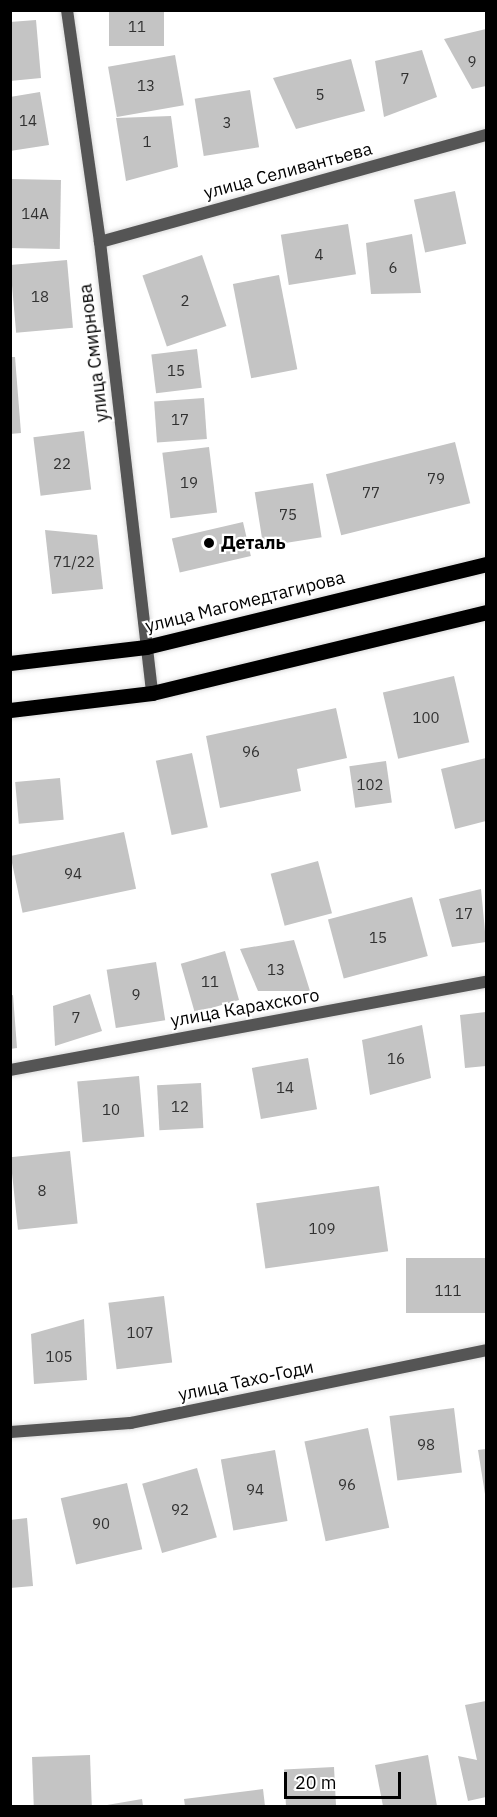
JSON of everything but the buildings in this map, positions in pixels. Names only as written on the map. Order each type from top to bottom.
[{"type":"main road","name":"улица Магомедтагирова","points":[[10,663],[146,647],[486,564]]},
{"type":"main road","points":[[10,710],[152,693],[486,612]]},
{"type":"street","name":"улица Смирнова","points":[[67,10],[100,242],[152,693]]},
{"type":"street","name":"улица Селивантьева","points":[[100,242],[486,135]]},
{"type":"street","name":"улица Карахского","points":[[10,1070],[486,982]]},
{"type":"street","name":"улица Тахо-Годи","points":[[10,1432],[131,1423],[486,1350]]},
{"type":"place","name":"Деталь","points":[[209,543]]}]
